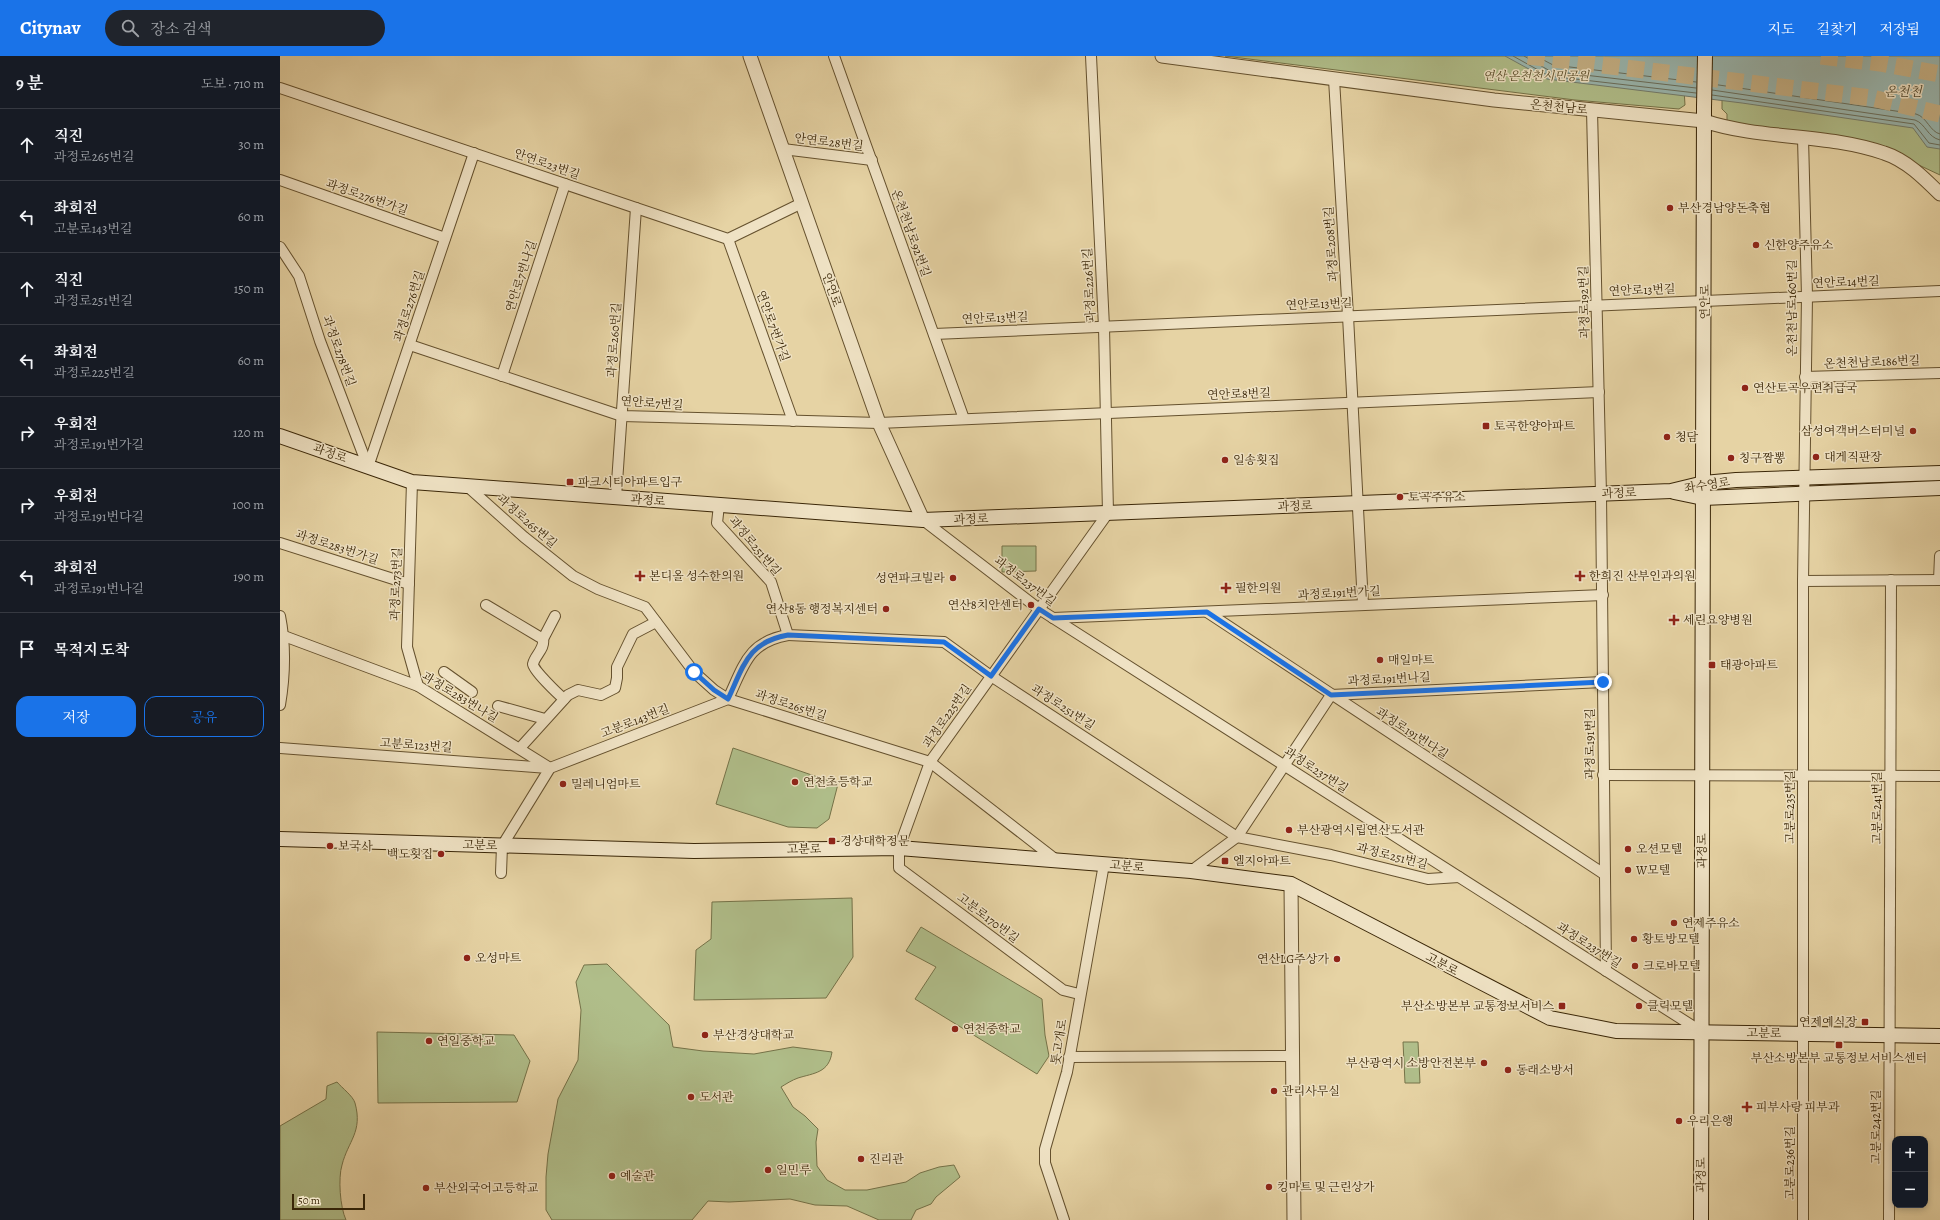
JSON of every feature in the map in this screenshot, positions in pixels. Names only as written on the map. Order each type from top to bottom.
[{"type":"main road","name":"연안로","points":[[1704,483],[1705,56]]},
{"type":"main road","name":"과정로","points":[[280,436],[412,482],[923,520],[1671,491]]},
{"type":"main road","name":"좌수영로","points":[[1671,491],[1703,498],[1940,472]]},
{"type":"main road","name":"과정로","points":[[1701,1220],[1704,483]]},
{"type":"main road","name":"좌수영로","points":[[1671,491],[1704,483],[1940,488]]},
{"type":"main road","name":"고분로","points":[[280,839],[694,851],[899,848],[1191,871],[1291,884],[1550,1018],[1616,1031],[1940,1036]]},
{"type":"street","name":"안연로","points":[[750,56],[879,423],[923,520]]},
{"type":"street","name":"온천천남로92번길","points":[[834,56],[964,419]]},
{"type":"street","name":"과정로226번길","points":[[1091,56],[1104,327],[1108,513]]},
{"type":"street","name":"온천천남로","points":[[1162,56],[1494,100],[1704,121],[1727,129],[1847,144],[1885,153],[1905,163],[1924,178],[1940,194]]},
{"type":"street","name":"과정로208번길","points":[[1334,79],[1363,605]]},
{"type":"street","name":"안연로23번길","points":[[280,88],[728,239]]},
{"type":"street","name":"과정로192번길","points":[[1592,110],[1601,494]]},
{"type":"street","name":"온천천남로160번길","points":[[1803,138],[1806,296],[1804,486]]},
{"type":"street","name":"안연로28번길","points":[[783,149],[872,160]]},
{"type":"street","name":"과정로276번길","points":[[368,467],[474,153]]},
{"type":"street","name":"과정로276번가길","points":[[280,180],[446,238]]},
{"type":"street","name":"연안로7번나길","points":[[502,376],[565,184]]},
{"type":"street","points":[[728,239],[802,203]]},
{"type":"street","name":"과정로260번길","points":[[616,497],[636,208]]},
{"type":"street","name":"연안로7번가길","points":[[728,239],[793,421]]},
{"type":"street","name":"과정로278번길","points":[[280,247],[299,276],[320,341],[368,467]]},
{"type":"street","name":"연안로14번길","points":[[1705,301],[1940,291]]},
{"type":"street","name":"연안로13번길","points":[[934,334],[1705,301]]},
{"type":"street","name":"연안로7번길","points":[[410,345],[622,416],[879,423]]},
{"type":"street","name":"온천천남로186번길","points":[[1804,377],[1940,373]]},
{"type":"street","name":"연안로8번길","points":[[879,423],[1599,392]]},
{"type":"street","name":"과정로273번길","points":[[412,482],[408,647],[418,686]]},
{"type":"street","name":"과정로265번길","points":[[467,486],[524,537],[573,576],[598,589],[645,607],[694,672],[714,690],[728,699],[930,762],[1055,860]]},
{"type":"street","name":"고분로235번길","points":[[1803,1034],[1804,486]]},
{"type":"street","name":"과정로191번길","points":[[1601,494],[1606,971]]},
{"type":"street","name":"과정로251번길","points":[[718,505],[717,523],[771,582],[788,635],[944,642],[991,676],[1237,837],[1331,855],[1428,879],[1460,877]]},
{"type":"street","name":"과정로225번길","points":[[899,848],[930,762],[1108,513]]},
{"type":"street","name":"과정로237번길","points":[[923,520],[1039,609],[1702,1032]]},
{"type":"street","name":"과정로283번가길","points":[[280,543],[409,584]]},
{"type":"street","points":[[1803,581],[1940,580],[1940,556]]},
{"type":"street","name":"고분로241번길","points":[[1890,1035],[1891,580]]},
{"type":"street","name":"과정로191번가길","points":[[1053,618],[1602,595]]},
{"type":"street","points":[[486,605],[543,639]]},
{"type":"street","name":"과정로191번다길","points":[[1207,612],[1604,874]]},
{"type":"street","points":[[280,616],[284,636],[284,676],[280,705]]},
{"type":"street","points":[[555,616],[543,639],[544,643],[533,665],[534,669],[543,677],[552,689],[564,699]]},
{"type":"street","points":[[520,748],[564,699],[578,690],[601,695],[615,688],[617,667],[633,634],[656,622]]},
{"type":"street","points":[[728,699],[750,654],[763,643],[777,637],[788,635]]},
{"type":"street","name":"과정로283번나길","points":[[284,636],[418,686],[550,768]]},
{"type":"street","points":[[444,672],[472,692]]},
{"type":"street","name":"과정로191번나길","points":[[1331,695],[1603,682]]},
{"type":"street","points":[[1191,871],[1237,837],[1331,695]]},
{"type":"street","name":"고분로143번길","points":[[550,768],[728,699]]},
{"type":"street","points":[[498,706],[545,719]]},
{"type":"street","name":"고분로123번길","points":[[280,748],[550,768]]},
{"type":"street","points":[[501,873],[502,846],[550,768]]},
{"type":"street","points":[[1603,775],[1940,776]]},
{"type":"street","name":"고분로170번길","points":[[899,848],[899,868],[1063,990],[1080,994]]},
{"type":"street","name":"톳고개로","points":[[1064,1220],[1045,1163],[1045,1149],[1067,1072],[1104,864]]},
{"type":"street","points":[[1291,884],[1294,1220]]},
{"type":"street","name":"고분로236번길","points":[[1803,1034],[1803,1220]]},
{"type":"street","name":"고분로242번길","points":[[1889,1220],[1890,1035]]},
{"type":"street","points":[[1069,1057],[1293,1056]]},
{"type":"green space","name":"연산 온천천시민공원","points":[[1225,56],[1557,56],[1684,89],[1685,105],[1679,109],[1575,100]]},
{"type":"green space","points":[[1722,94],[1940,124],[1940,175],[1906,159],[1727,125],[1727,114],[1722,109]]},
{"type":"green space","points":[[1002,546],[1036,546],[1036,571],[1002,572]]},
{"type":"green space","points":[[733,748],[838,784],[829,819],[817,828],[788,827],[716,804]]},
{"type":"green space","points":[[852,898],[853,957],[826,998],[694,1000],[696,950],[711,939],[712,902]]},
{"type":"green space","points":[[921,927],[1042,999],[1045,1035],[1049,1056],[1037,1074],[915,999],[936,967],[906,951]]},
{"type":"green space","points":[[607,964],[669,1025],[673,1047],[703,1051],[754,1054],[793,1047],[832,1052],[828,1064],[820,1071],[796,1079],[781,1087],[793,1107],[818,1129],[816,1142],[817,1166],[827,1180],[845,1190],[867,1190],[906,1182],[920,1173],[939,1167],[954,1165],[960,1177],[936,1197],[931,1204],[916,1210],[911,1220],[879,1220],[847,1206],[815,1205],[790,1199],[729,1202],[708,1201],[692,1220],[552,1220],[546,1210],[548,1154],[558,1099],[578,1060],[581,1010],[576,982],[584,965]]},
{"type":"green space","points":[[377,1032],[514,1035],[530,1061],[517,1102],[378,1103]]},
{"type":"green space","points":[[1403,1042],[1418,1042],[1420,1083],[1405,1083]]},
{"type":"green space","points":[[337,1082],[354,1100],[357,1113],[356,1129],[341,1171],[341,1200],[346,1220],[280,1220],[280,1126],[326,1099],[327,1086]]},
{"type":"water","name":"온천천","points":[[1505,56],[1940,56],[1940,149],[1927,147],[1913,128],[1742,103],[1547,79]]},
{"type":"tunnel","points":[[1528,56],[1872,98],[1940,114]]},
{"type":"tunnel","points":[[1821,56],[1880,63],[1940,74]]},
{"type":"place","name":"부산경남양돈축협","points":[[1670,208]]},
{"type":"place","name":"신한양주유소","points":[[1756,245]]},
{"type":"place","name":"연산토곡우편취급국","points":[[1745,388]]},
{"type":"place","name":"토곡한양아파트","points":[[1486,426]]},
{"type":"place","name":"삼성여객버스터미널","points":[[1913,431]]},
{"type":"place","name":"청담","points":[[1667,437]]},
{"type":"place","name":"대게직판장","points":[[1816,457]]},
{"type":"place","name":"칭구짬뽕","points":[[1731,458]]},
{"type":"place","name":"일송횟집","points":[[1225,460]]},
{"type":"place","name":"파크시티아파트입구","points":[[570,482]]},
{"type":"place","name":"토곡주유소","points":[[1400,497]]},
{"type":"place","name":"본디올 성수한의원","points":[[640,576]]},
{"type":"place","name":"한희진 산부인과의원","points":[[1580,576]]},
{"type":"place","name":"성연파크빌라","points":[[953,578]]},
{"type":"place","name":"필한의원","points":[[1226,588]]},
{"type":"place","name":"연산8치안센터","points":[[1031,605]]},
{"type":"place","name":"연산8동 행정복지센터","points":[[886,609]]},
{"type":"place","name":"세린요양병원","points":[[1674,620]]},
{"type":"place","name":"매일마트","points":[[1380,660]]},
{"type":"place","name":"태광아파트","points":[[1712,665]]},
{"type":"place","name":"연천초등학교","points":[[795,782]]},
{"type":"place","name":"밀레니엄마트","points":[[563,784]]},
{"type":"place","name":"부산광역시립연산도서관","points":[[1289,830]]},
{"type":"place","name":"경상대학정문","points":[[832,841]]},
{"type":"place","name":"보국사","points":[[330,846]]},
{"type":"place","name":"오션모텔","points":[[1628,849]]},
{"type":"place","name":"백도횟집","points":[[441,854]]},
{"type":"place","name":"엘지아파트","points":[[1225,861]]},
{"type":"place","name":"W모텔","points":[[1628,870]]},
{"type":"place","name":"연제주유소","points":[[1674,923]]},
{"type":"place","name":"황토방모텔","points":[[1634,939]]},
{"type":"place","name":"오성마트","points":[[467,958]]},
{"type":"place","name":"연산LG주상가","points":[[1337,959]]},
{"type":"place","name":"크로바모텔","points":[[1635,966]]},
{"type":"place","name":"부산소방본부 교통정보서비스","points":[[1562,1006]]},
{"type":"place","name":"클릭모텔","points":[[1639,1006]]},
{"type":"place","name":"연제예식장","points":[[1865,1022]]},
{"type":"place","name":"연천중학교","points":[[955,1029]]},
{"type":"place","name":"부산경상대학교","points":[[705,1035]]},
{"type":"place","name":"연일중학교","points":[[429,1041]]},
{"type":"place","name":"부산소방본부 교통정보서비스센터","points":[[1839,1045]]},
{"type":"place","name":"부산광역시 소방안전본부","points":[[1484,1063]]},
{"type":"place","name":"동래소방서","points":[[1508,1070]]},
{"type":"place","name":"관리사무실","points":[[1274,1091]]},
{"type":"place","name":"도서관","points":[[691,1097]]},
{"type":"place","name":"피부사랑 피부과","points":[[1747,1107]]},
{"type":"place","name":"우리은행","points":[[1679,1121]]},
{"type":"place","name":"진리관","points":[[861,1159]]},
{"type":"place","name":"일민루","points":[[768,1170]]},
{"type":"place","name":"예술관","points":[[612,1176]]},
{"type":"place","name":"킹마트 및 근린상가","points":[[1269,1187]]},
{"type":"place","name":"부산외국어고등학교","points":[[426,1188]]},
{"type":"route","points":[[694,672],[714,690],[728,699],[750,654],[763,643],[777,637],[788,635],[944,642],[991,676],[1039,609],[1053,618],[1207,612],[1331,695],[1603,682]]}]
